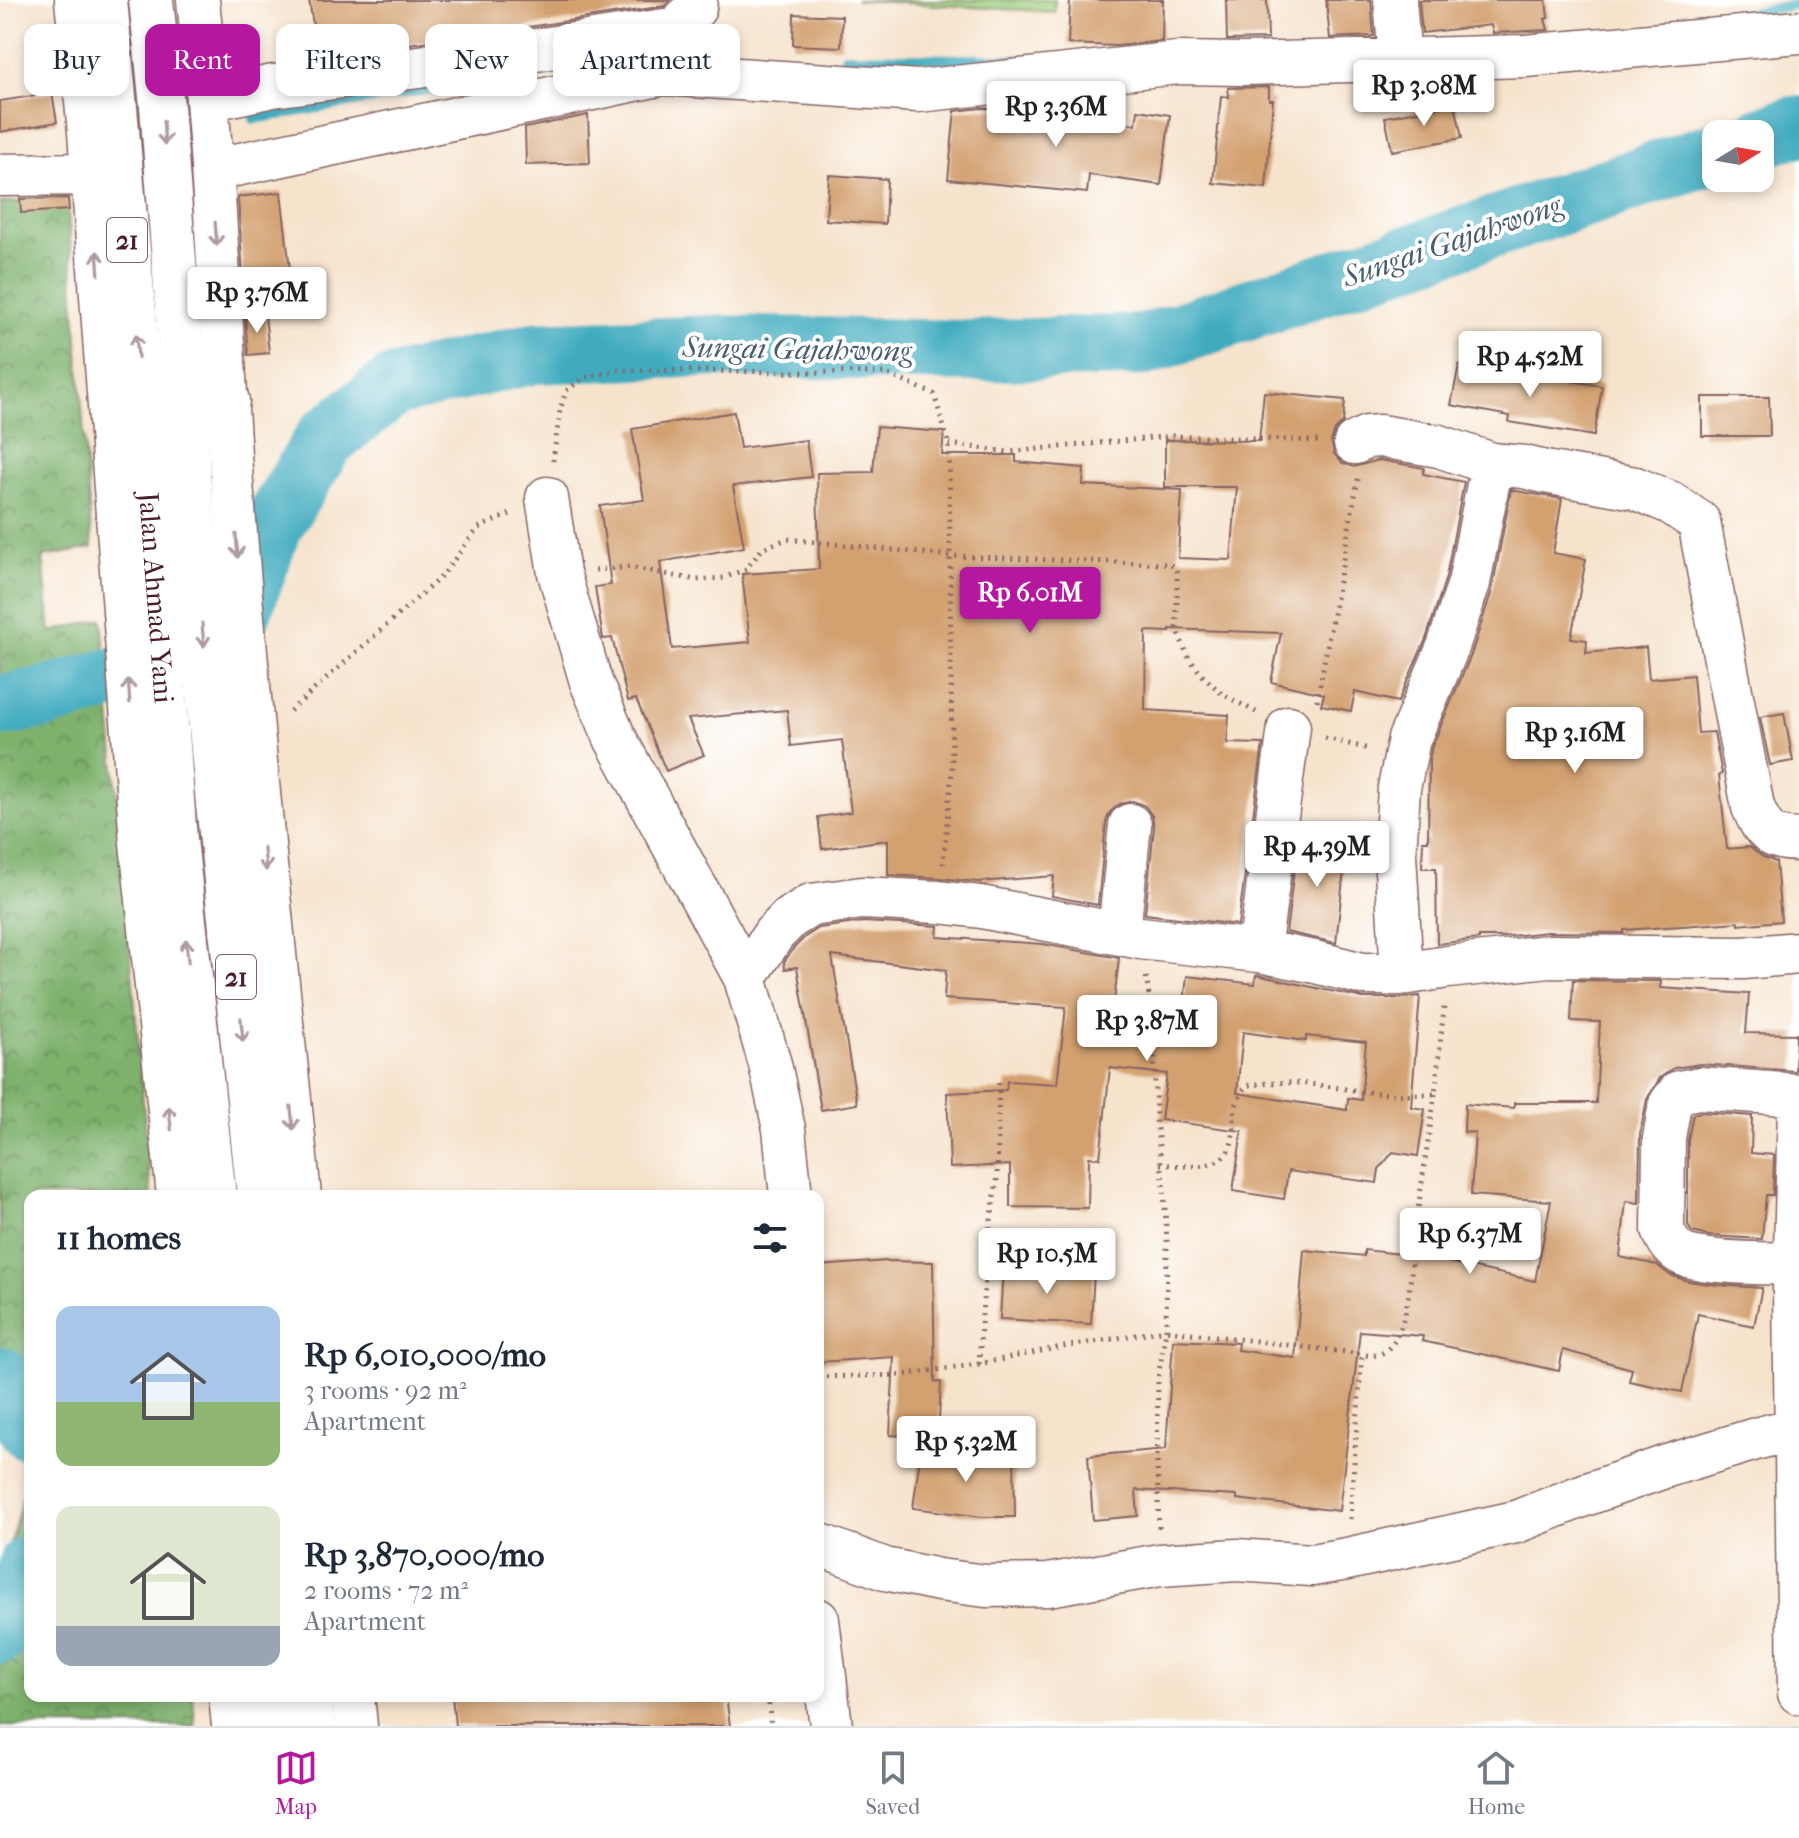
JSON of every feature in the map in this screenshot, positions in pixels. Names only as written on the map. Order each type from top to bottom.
[{"type":"highway","name":"Jalan Ahmad Yani","points":[[105,0],[125,403],[234,756],[259,1190]]},
{"type":"highway","name":"Jalan Ahmad Yani","points":[[151,0],[162,106],[206,402],[150,478],[152,767],[158,841],[213,1190]]},
{"type":"highway","points":[[269,1702],[271,1726]]},
{"type":"highway","points":[[311,1702],[313,1726]]},
{"type":"street","points":[[76,0],[92,174],[125,403]]},
{"type":"street","points":[[198,0],[212,170],[206,402],[231,468],[234,756]]},
{"type":"street","points":[[681,24],[695,8],[696,0]]},
{"type":"street","points":[[1395,0],[1400,59]]},
{"type":"street","points":[[740,79],[918,91],[1178,63],[1525,56],[1799,32]]},
{"type":"street","points":[[208,100],[273,86],[472,60],[553,59]]},
{"type":"street","points":[[212,170],[553,79]]},
{"type":"street","points":[[0,175],[92,174]]},
{"type":"street","points":[[1355,443],[1367,437],[1380,436],[1439,446],[1492,464],[1635,488],[1671,503],[1699,522],[1753,807],[1763,829],[1777,838],[1799,840]]},
{"type":"street","points":[[1402,974],[1395,854],[1399,788],[1409,739],[1448,647],[1469,583],[1492,464]]},
{"type":"street","points":[[547,498],[559,573],[591,682],[615,738],[745,978],[770,1064],[784,1129],[790,1190]]},
{"type":"street","points":[[1259,951],[1303,715]]},
{"type":"street","points":[[238,802],[299,1190]]},
{"type":"street","points":[[1130,825],[1130,936]]},
{"type":"street","points":[[158,841],[178,1190]]},
{"type":"street","points":[[745,978],[774,934],[790,918],[811,905],[862,898],[981,907],[1130,936],[1259,951],[1363,974],[1402,974],[1549,956],[1743,958],[1799,953]]},
{"type":"street","points":[[1795,1264],[1708,1260],[1682,1254],[1668,1243],[1663,1230],[1664,1138],[1670,1104],[1679,1092],[1699,1088],[1799,1095]]},
{"type":"street","points":[[1799,1108],[1794,1287],[1799,1693]]},
{"type":"street","points":[[824,1546],[885,1569],[986,1586],[1048,1585],[1160,1565],[1237,1560],[1312,1565],[1516,1522],[1667,1466],[1798,1428]]},
{"type":"street","points":[[824,1669],[831,1726]]},
{"type":"street","points":[[231,1702],[233,1726]]},
{"type":"street","points":[[354,1702],[356,1726]]},
{"type":"path","points":[[290,712],[442,576],[478,528],[547,498],[560,410],[566,391],[583,378],[618,370],[884,373],[934,394],[949,444],[952,769],[939,902]]},
{"type":"path","points":[[949,444],[1008,452],[1172,436],[1355,443],[1363,453],[1303,715]]},
{"type":"path","points":[[559,573],[629,567],[696,580],[724,578],[746,569],[763,548],[787,539],[951,556],[1169,564],[1175,567],[1177,574],[1177,629],[1187,655],[1222,694]]},
{"type":"path","points":[[1130,936],[1153,1023],[1156,1120],[1167,1243],[1166,1330],[1158,1378],[1160,1565]]},
{"type":"path","points":[[824,1377],[900,1375],[1166,1330],[1367,1356],[1383,1352],[1393,1344],[1407,1310],[1448,967]]},
{"type":"path","points":[[979,1364],[989,1233],[997,1181],[999,1077]]},
{"type":"path","points":[[1160,1164],[1200,1167],[1224,1155],[1232,1143],[1235,1106],[1246,1086],[1290,1082],[1391,1094],[1435,1094]]},
{"type":"path","points":[[1414,1236],[1529,1250]]},
{"type":"path","points":[[1347,1559],[1362,1354]]},
{"type":"path","points":[[769,1702],[771,1726]]},
{"type":"green space","points":[[856,0],[1055,0],[1054,12]]},
{"type":"green space","points":[[67,197],[92,548],[43,557],[50,632],[102,619],[150,1190],[24,1190],[24,1419],[0,1376],[0,203]]},
{"type":"green space","points":[[24,1493],[24,1702],[193,1702],[195,1726],[0,1726],[0,1578]]},
{"type":"building","points":[[309,0],[670,0],[665,6],[537,26],[425,24],[425,42],[409,44],[409,24],[313,24]]},
{"type":"building","points":[[1070,0],[1163,0],[1162,41],[1116,46],[1068,44]]},
{"type":"building","points":[[1226,0],[1267,0],[1268,39],[1227,40]]},
{"type":"building","points":[[1326,0],[1371,0],[1374,36],[1330,38]]},
{"type":"building","points":[[1419,0],[1546,0],[1548,30],[1493,33],[1491,25],[1422,33]]},
{"type":"building","points":[[794,14],[842,16],[841,47],[793,45]]},
{"type":"building","points":[[1269,87],[1269,100],[1273,100],[1266,188],[1213,183],[1221,96],[1229,97],[1228,88]]},
{"type":"building","points":[[53,96],[57,122],[0,132],[0,101]]},
{"type":"building","points":[[1455,104],[1462,138],[1392,151],[1385,117]]},
{"type":"building","points":[[982,108],[1136,124],[1138,110],[1170,115],[1161,185],[1089,175],[1087,193],[948,179],[955,111]]},
{"type":"building","points":[[588,115],[590,163],[526,165],[525,128]]},
{"type":"building","points":[[829,175],[887,179],[885,224],[826,220]]},
{"type":"building","points":[[281,192],[294,304],[245,310],[238,197]]},
{"type":"building","points":[[68,198],[69,210],[21,213],[20,199]]},
{"type":"building","points":[[265,315],[269,353],[248,355],[245,316]]},
{"type":"building","points":[[1459,365],[1516,376],[1517,372],[1602,386],[1594,436],[1509,422],[1510,416],[1451,405]]},
{"type":"building","points":[[1264,392],[1345,400],[1343,423],[1335,430],[1331,442],[1334,454],[1342,463],[1354,467],[1379,460],[1424,468],[1423,474],[1464,482],[1446,577],[1426,639],[1398,702],[1355,692],[1351,711],[1321,705],[1324,694],[1271,682],[1281,633],[1146,631],[1145,710],[1229,715],[1227,743],[1263,744],[1238,925],[1145,914],[1154,827],[1152,816],[1145,806],[1133,801],[1120,804],[1110,812],[1106,822],[1098,905],[1052,896],[1054,876],[978,882],[888,875],[888,840],[822,849],[818,817],[851,812],[842,740],[791,746],[787,710],[688,719],[704,755],[666,771],[636,699],[628,701],[612,638],[603,639],[595,587],[611,585],[600,506],[644,500],[632,429],[734,412],[740,448],[806,440],[811,477],[733,486],[744,547],[660,562],[672,649],[750,642],[742,574],[819,569],[817,473],[873,472],[877,427],[944,432],[942,455],[1016,455],[1016,462],[1084,468],[1083,485],[1182,490],[1178,558],[1231,560],[1237,487],[1165,487],[1165,440],[1259,441]]},
{"type":"building","points":[[1702,397],[1769,397],[1770,436],[1702,436]]},
{"type":"building","points":[[1511,490],[1562,499],[1553,553],[1586,559],[1571,638],[1587,640],[1586,653],[1646,647],[1649,679],[1693,675],[1698,733],[1714,732],[1722,774],[1719,775],[1727,849],[1749,847],[1776,862],[1781,921],[1624,930],[1624,933],[1547,932],[1479,937],[1437,944],[1436,868],[1422,868],[1423,841],[1428,841],[1429,760],[1432,746],[1471,655],[1492,590]]},
{"type":"building","points":[[1784,713],[1793,761],[1770,765],[1760,717]]},
{"type":"building","points":[[1298,838],[1347,843],[1336,943],[1286,932]]},
{"type":"building","points":[[863,922],[938,926],[937,937],[1043,944],[1119,958],[1112,1020],[1181,1028],[1187,976],[1255,984],[1256,975],[1363,998],[1420,996],[1411,1107],[1425,1109],[1418,1156],[1393,1152],[1379,1169],[1377,1183],[1288,1171],[1284,1199],[1233,1191],[1242,1131],[1161,1120],[1167,1074],[1110,1068],[1100,1158],[1089,1157],[1088,1208],[1010,1207],[1010,1165],[950,1168],[947,1093],[1006,1090],[1007,1081],[1057,1084],[1066,1007],[944,999],[946,970],[832,956],[857,1104],[821,1110],[797,967],[785,969],[784,962],[805,937],[819,928]],"holes":[[[1243,1032],[1306,1041],[1306,1036],[1366,1042],[1361,1100],[1348,1098],[1347,1110],[1237,1093]]]},
{"type":"building","points":[[1573,980],[1661,981],[1660,988],[1749,994],[1746,1033],[1796,1034],[1795,1071],[1700,1064],[1674,1068],[1660,1078],[1647,1099],[1640,1134],[1639,1203],[1626,1201],[1620,1257],[1657,1265],[1670,1275],[1688,1281],[1762,1288],[1754,1326],[1698,1314],[1682,1392],[1629,1381],[1632,1369],[1563,1350],[1559,1371],[1422,1341],[1423,1336],[1360,1331],[1339,1511],[1237,1499],[1237,1496],[1136,1490],[1138,1516],[1093,1520],[1088,1456],[1166,1449],[1173,1340],[1238,1343],[1237,1350],[1295,1358],[1304,1250],[1364,1256],[1364,1250],[1420,1256],[1535,1281],[1551,1201],[1471,1195],[1475,1133],[1464,1132],[1465,1104],[1514,1108],[1514,1103],[1596,1103],[1600,1022],[1571,1021]]},
{"type":"building","points":[[1693,1114],[1752,1116],[1751,1153],[1774,1155],[1773,1195],[1766,1195],[1762,1239],[1709,1236],[1692,1232],[1688,1226],[1688,1140]]},
{"type":"building","points":[[887,1261],[933,1262],[935,1382],[941,1382],[938,1438],[890,1435],[894,1357],[824,1362],[824,1266]]},
{"type":"building","points":[[1003,1268],[1094,1272],[1091,1324],[1000,1319]]},
{"type":"building","points":[[921,1448],[988,1457],[1014,1457],[1015,1517],[982,1517],[913,1508]]},
{"type":"building","points":[[453,1702],[727,1702],[730,1726],[455,1726]]},
{"type":"waterway","points":[[1711,20],[1799,4]]},
{"type":"waterway","points":[[845,57],[1022,60]]},
{"type":"waterway","points":[[254,119],[553,69]]},
{"type":"waterway","name":"Sungai Gajahwong","points":[[1774,133],[1799,127]]},
{"type":"waterway","name":"Sungai Gajahwong","points":[[0,706],[43,698],[192,656],[242,608],[271,527],[326,438],[394,386],[534,353],[712,346],[972,351],[1144,345],[1702,157]]},
{"type":"waterway","name":"Sungai Gajahwong","points":[[0,1377],[24,1419]]},
{"type":"waterway","name":"Sungai Gajahwong","points":[[0,1633],[24,1588]]}]
